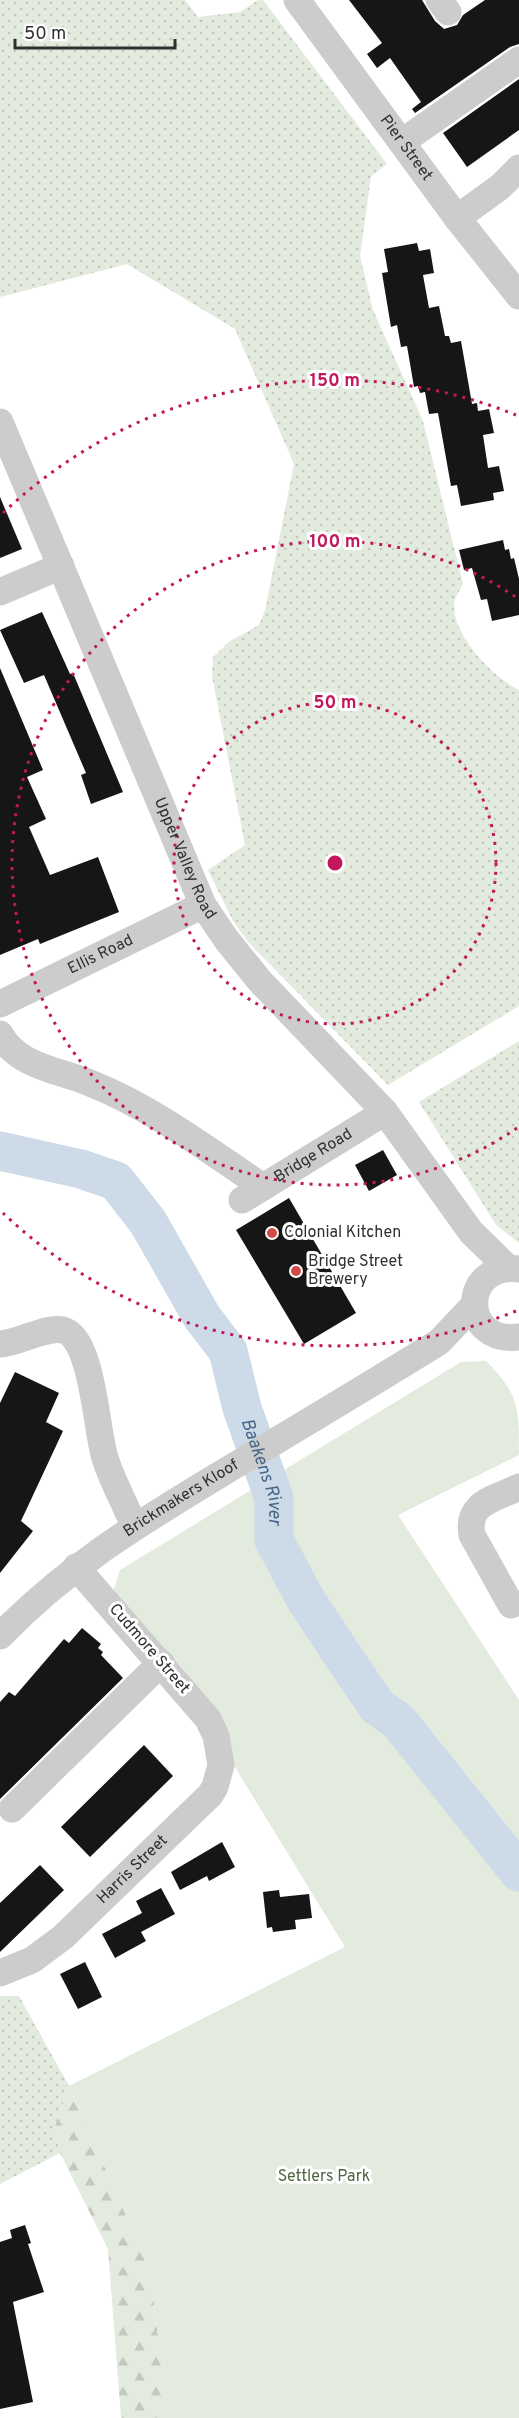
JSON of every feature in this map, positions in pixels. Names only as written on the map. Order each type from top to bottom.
[{"type":"street","name":"Pier Street","points":[[297,0],[457,218],[519,296]]},
{"type":"street","points":[[402,142],[519,60]]},
{"type":"street","points":[[457,218],[510,192],[519,168]]},
{"type":"street","name":"Upper Valley Road","points":[[0,422],[203,906],[259,980],[385,1112],[471,1232],[513,1269]]},
{"type":"street","points":[[0,592],[61,566]]},
{"type":"street","name":"Ellis Road","points":[[0,1004],[203,906]]},
{"type":"street","name":"Bridge Road","points":[[0,1034],[30,1062],[91,1083],[160,1118],[253,1194],[385,1112]]},
{"type":"street","name":"Upper Valley Road","points":[[471,1232],[483,1280]]},
{"type":"street","points":[[490,1333],[481,1324],[474,1305],[475,1296],[483,1280],[494,1272],[513,1269]]},
{"type":"street","name":"Brickmakers Kloof","points":[[0,1636],[32,1603],[76,1567],[134,1526],[439,1342],[474,1305]]},
{"type":"street","points":[[0,1344],[47,1331],[62,1330],[74,1335],[80,1344],[94,1393],[98,1430],[106,1459],[134,1526]]},
{"type":"street","name":"Brickmakers Kloof","points":[[439,1342],[490,1333],[509,1339],[519,1338]]},
{"type":"street","points":[[511,1605],[471,1535],[470,1522],[473,1512],[480,1505],[519,1487]]},
{"type":"street","name":"Cudmore Street","points":[[76,1567],[200,1708],[216,1736]]},
{"type":"street","points":[[12,1809],[160,1663]]},
{"type":"street","name":"Harris Street","points":[[0,1973],[32,1960],[63,1937],[210,1795],[216,1787],[221,1765],[216,1736]]},
{"type":"green space","points":[[0,0],[185,0],[198,17],[240,12],[258,0],[263,0],[387,164],[371,176],[360,256],[373,310],[423,421],[463,584],[454,605],[455,617],[460,630],[476,654],[498,676],[519,690],[519,1006],[388,1085],[249,943],[233,921],[208,870],[245,845],[212,676],[213,657],[230,641],[259,625],[265,611],[294,464],[235,329],[127,264],[0,297]]},
{"type":"green space","points":[[519,1041],[519,1243],[496,1225],[419,1102]]},
{"type":"green space","name":"Settlers Park","points":[[486,1361],[505,1383],[515,1402],[519,1455],[398,1515],[519,1700],[519,2418],[168,2418],[150,2270],[69,2086],[345,1947],[216,1736],[109,1604],[120,1570],[461,1362]]},
{"type":"green space","points":[[0,1996],[19,1996],[69,2086],[55,2126],[60,2153],[0,2184]]},
{"type":"green space","points":[[69,2086],[150,2270],[168,2418],[121,2418],[108,2249],[60,2153],[55,2126]]},
{"type":"building","points":[[349,0],[422,0],[435,21],[444,29],[457,25],[463,15],[485,0],[519,0],[519,44],[510,47],[415,113],[412,109],[421,102],[390,58],[377,68],[367,54],[382,43]]},
{"type":"building","points":[[519,79],[519,130],[467,167],[443,133]]},
{"type":"building","points":[[417,243],[419,251],[430,249],[434,273],[423,275],[429,308],[439,306],[445,336],[449,336],[451,343],[461,341],[472,404],[477,403],[478,411],[489,409],[494,433],[483,435],[488,468],[499,466],[504,491],[493,493],[494,500],[461,506],[457,485],[451,486],[438,413],[429,414],[425,392],[420,393],[418,386],[414,387],[407,346],[401,347],[397,325],[391,327],[382,273],[388,272],[384,249]]},
{"type":"building","points":[[0,497],[22,549],[0,558]]},
{"type":"building","points":[[503,540],[505,550],[509,549],[511,559],[514,558],[519,579],[519,615],[492,621],[487,599],[481,600],[472,568],[464,570],[459,550]]},
{"type":"building","points":[[42,612],[70,674],[73,673],[123,792],[91,804],[81,775],[86,773],[44,675],[24,683],[0,630]]},
{"type":"building","points":[[0,668],[43,770],[27,777],[46,819],[29,827],[50,875],[98,857],[119,912],[40,944],[38,939],[0,955]]},
{"type":"building","points":[[383,1150],[397,1175],[369,1191],[355,1165]]},
{"type":"building","name":"Bridge Street Brewery","points":[[289,1198],[356,1313],[304,1344],[236,1230]]},
{"type":"building","points":[[15,1372],[59,1393],[46,1422],[63,1431],[21,1521],[33,1531],[0,1573],[0,1403]]},
{"type":"building","points":[[82,1628],[101,1644],[98,1648],[103,1652],[101,1655],[123,1678],[0,1799],[0,1702],[9,1692],[15,1696],[64,1639],[69,1643]]},
{"type":"building","points":[[144,1745],[173,1776],[90,1857],[61,1827]]},
{"type":"building","points":[[222,1842],[235,1867],[209,1881],[207,1876],[180,1890],[171,1872]]},
{"type":"building","points":[[40,1865],[64,1890],[0,1952],[0,1903]]},
{"type":"building","points":[[161,1888],[175,1914],[141,1932],[146,1941],[115,1958],[102,1934],[142,1913],[136,1901]]},
{"type":"building","points":[[279,1890],[280,1897],[309,1894],[312,1918],[295,1920],[296,1929],[273,1932],[272,1927],[267,1928],[263,1892]]},
{"type":"building","points":[[85,1962],[102,1997],[78,2009],[60,1974]]},
{"type":"building","points":[[25,2225],[31,2243],[28,2244],[44,2292],[13,2302],[33,2402],[0,2409],[0,2242],[12,2238],[10,2230]]},
{"type":"waterway","name":"Baakens River","points":[[0,1151],[81,1169],[116,1181],[148,1222],[202,1317],[228,1351],[242,1408],[274,1498],[274,1540],[306,1600],[377,1706],[399,1722],[519,1872]]},
{"type":"place","name":"Colonial Kitchen","points":[[272,1233]]},
{"type":"place","name":"Bridge Street Brewery","points":[[296,1271]]}]
